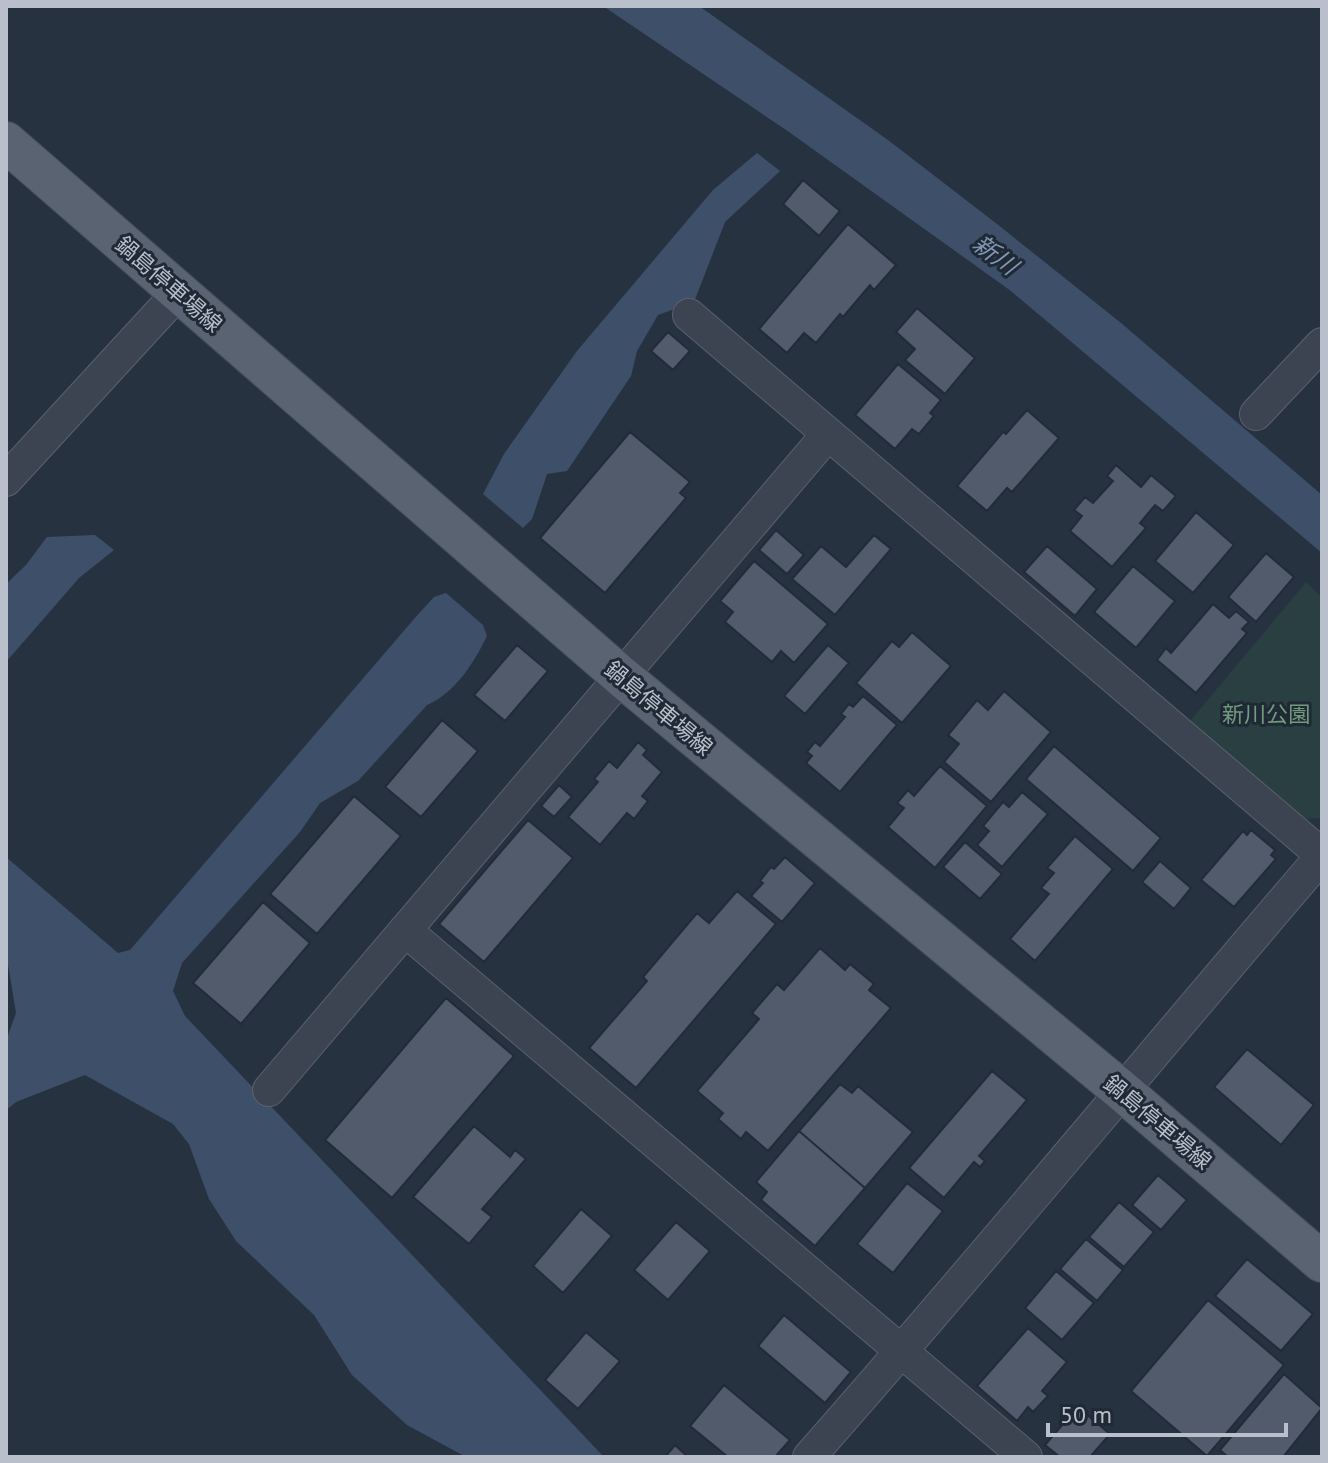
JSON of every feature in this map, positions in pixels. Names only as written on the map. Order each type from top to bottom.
[{"type":"main road","name":"鍋島停車場線","points":[[6,142],[622,677],[1121,1090],[1322,1262]]},
{"type":"street","points":[[6,480],[179,292]]},
{"type":"street","points":[[689,315],[1322,856],[809,1457]]},
{"type":"street","points":[[1256,414],[1322,344]]},
{"type":"street","points":[[269,1090],[828,434]]},
{"type":"street","points":[[405,930],[1026,1457]]},
{"type":"green space","name":"新川公園","points":[[1306,582],[1322,598],[1322,818],[1305,819],[1190,721]]},
{"type":"water","name":"新川","points":[[603,6],[699,6],[888,140],[1121,323],[1322,495],[1322,553],[1011,291],[789,132]]},
{"type":"water","points":[[757,153],[780,171],[725,222],[694,302],[658,315],[637,351],[631,376],[567,471],[547,474],[532,519],[523,528],[483,494],[504,454],[577,351],[713,190]]},
{"type":"water","points":[[95,535],[114,550],[79,578],[6,662],[6,584],[26,565],[47,537]]},
{"type":"water","points":[[446,593],[483,625],[487,636],[470,667],[447,693],[427,705],[358,781],[320,803],[300,832],[182,963],[173,991],[185,1016],[604,1457],[466,1457],[407,1425],[352,1375],[314,1315],[236,1241],[209,1199],[189,1144],[173,1124],[85,1075],[16,1102],[6,1110],[6,1041],[16,1013],[6,952],[6,857],[118,953],[130,950],[414,619],[434,597]]},
{"type":"building","points":[[803,180],[840,211],[819,236],[783,204]]},
{"type":"building","points":[[848,224],[896,265],[874,290],[870,285],[843,317],[840,314],[816,343],[804,333],[787,353],[759,329]]},
{"type":"building","points":[[917,308],[975,358],[945,394],[905,360],[915,349],[896,332]]},
{"type":"building","points":[[668,332],[690,351],[673,370],[651,351]]},
{"type":"building","points":[[898,364],[941,400],[930,413],[934,416],[919,434],[912,429],[895,449],[855,415]]},
{"type":"building","points":[[1027,410],[1059,438],[1012,492],[1007,488],[987,511],[957,486],[1003,432],[1006,434]]},
{"type":"building","points":[[630,432],[690,482],[680,493],[686,498],[605,593],[540,538]]},
{"type":"building","points":[[1116,465],[1141,487],[1151,475],[1176,496],[1163,511],[1155,505],[1140,523],[1146,528],[1112,567],[1070,531],[1082,516],[1074,510],[1085,497],[1093,503],[1113,481],[1107,476]]},
{"type":"building","points":[[1196,512],[1234,545],[1193,593],[1155,561]]},
{"type":"building","points":[[776,530],[804,555],[787,574],[759,550]]},
{"type":"building","points":[[874,535],[891,549],[835,615],[792,579],[821,546],[846,567]]},
{"type":"building","points":[[1047,546],[1097,589],[1075,616],[1024,572]]},
{"type":"building","points":[[1266,553],[1294,577],[1256,622],[1228,597]]},
{"type":"building","points":[[754,561],[828,624],[794,663],[781,651],[772,662],[725,622],[733,612],[720,601]]},
{"type":"building","points":[[1133,566],[1175,601],[1136,648],[1094,612]]},
{"type":"building","points":[[1213,604],[1229,618],[1236,611],[1249,622],[1242,629],[1247,633],[1196,693],[1157,660],[1166,648],[1171,653]]},
{"type":"building","points":[[912,632],[951,666],[902,723],[856,683],[892,641],[899,647]]},
{"type":"building","points":[[517,645],[548,671],[505,721],[474,695]]},
{"type":"building","points":[[828,645],[849,663],[805,714],[784,696]]},
{"type":"building","points":[[1004,691],[1051,732],[991,802],[944,762],[959,744],[948,735],[977,700],[988,710]]},
{"type":"building","points":[[863,696],[897,725],[840,792],[806,763],[812,756],[807,752],[815,742],[820,746],[845,717],[841,714],[849,704],[853,707]]},
{"type":"building","points":[[442,720],[478,751],[421,817],[385,787]]},
{"type":"building","points":[[638,742],[647,750],[643,755],[662,772],[642,796],[648,801],[634,819],[627,813],[600,845],[568,817],[598,782],[594,779],[609,761],[617,768]]},
{"type":"building","points":[[1054,746],[1161,838],[1133,871],[1026,779]]},
{"type":"building","points":[[940,766],[987,806],[935,868],[888,827],[904,808],[897,803],[908,790],[914,796]]},
{"type":"building","points":[[559,785],[572,797],[554,817],[541,806]]},
{"type":"building","points":[[1022,792],[1048,814],[1002,867],[977,845],[989,831],[983,826],[1003,802],[1009,807]]},
{"type":"building","points":[[354,796],[401,836],[317,934],[270,894]]},
{"type":"building","points":[[528,820],[573,858],[484,962],[439,924]]},
{"type":"building","points":[[1251,830],[1275,850],[1271,855],[1276,859],[1234,907],[1201,880],[1243,831],[1247,835]]},
{"type":"building","points":[[1075,836],[1113,869],[1035,961],[1010,939],[1049,894],[1041,888],[1054,873],[1047,868]]},
{"type":"building","points":[[965,842],[1002,874],[980,899],[943,867]]},
{"type":"building","points":[[785,857],[815,883],[782,922],[751,896],[763,883],[760,881],[771,867],[774,869]]},
{"type":"building","points":[[1160,861],[1191,888],[1174,909],[1142,882]]},
{"type":"building","points":[[737,891],[776,924],[636,1088],[589,1048],[647,981],[643,977],[697,913],[709,923]]},
{"type":"building","points":[[263,902],[310,943],[241,1024],[193,983]]},
{"type":"building","points":[[820,948],[845,970],[850,964],[874,984],[869,990],[891,1008],[768,1151],[746,1132],[741,1139],[718,1119],[723,1113],[697,1091],[759,1019],[752,1013],[777,984],[784,990]]},
{"type":"building","points":[[446,998],[514,1056],[392,1198],[325,1140]]},
{"type":"building","points":[[1247,1049],[1314,1105],[1281,1145],[1214,1087]]},
{"type":"building","points":[[992,1071],[1027,1100],[979,1156],[985,1161],[980,1167],[974,1162],[944,1198],[909,1168]]},
{"type":"building","points":[[840,1084],[852,1093],[858,1086],[913,1132],[865,1188],[799,1131]]},
{"type":"building","points":[[474,1126],[510,1157],[515,1150],[526,1159],[482,1209],[492,1217],[469,1244],[413,1197]]},
{"type":"building","points":[[799,1131],[865,1188],[815,1246],[761,1200],[767,1192],[756,1182]]},
{"type":"building","points":[[1158,1175],[1187,1200],[1161,1230],[1132,1205]]},
{"type":"building","points":[[907,1183],[943,1211],[893,1273],[857,1244]]},
{"type":"building","points":[[1119,1202],[1154,1232],[1124,1267],[1089,1237]]},
{"type":"building","points":[[581,1209],[612,1236],[563,1293],[533,1266]]},
{"type":"building","points":[[676,1222],[710,1251],[668,1300],[634,1270]]},
{"type":"building","points":[[1086,1239],[1123,1270],[1097,1301],[1060,1269]]},
{"type":"building","points":[[1247,1259],[1313,1314],[1281,1351],[1215,1296]]},
{"type":"building","points":[[1056,1271],[1094,1303],[1062,1340],[1025,1308]]},
{"type":"building","points":[[1208,1300],[1284,1365],[1207,1456],[1131,1391]]},
{"type":"building","points":[[784,1315],[851,1372],[825,1403],[758,1346]]},
{"type":"building","points":[[1028,1328],[1067,1362],[1042,1391],[1048,1396],[1033,1412],[1028,1407],[1017,1421],[977,1386]]},
{"type":"building","points":[[586,1332],[620,1361],[578,1409],[545,1380]]},
{"type":"building","points":[[1284,1374],[1322,1408],[1283,1457],[1228,1457],[1220,1450]]},
{"type":"building","points":[[724,1385],[790,1440],[775,1457],[728,1457],[690,1426]]},
{"type":"building","points":[[1080,1409],[1110,1434],[1090,1457],[1060,1457],[1045,1445]]},
{"type":"building","points":[[675,1445],[688,1457],[665,1457]]}]
